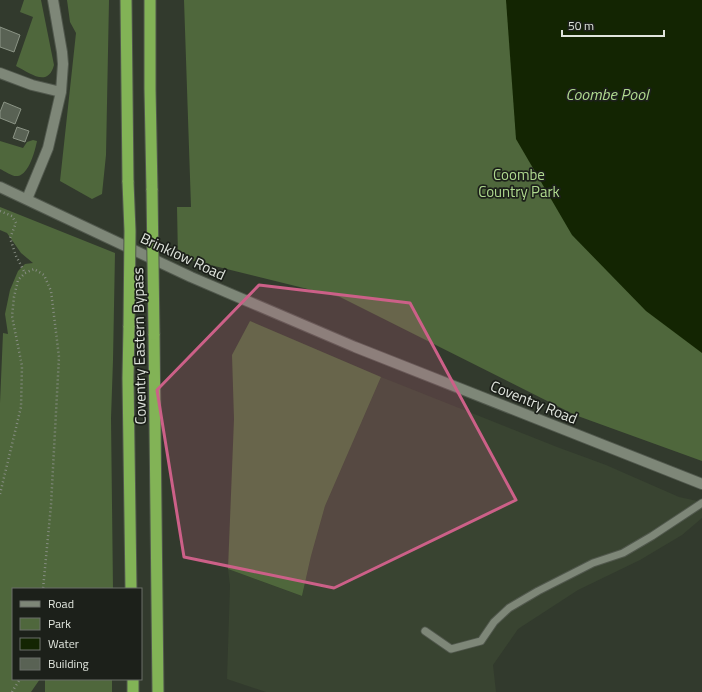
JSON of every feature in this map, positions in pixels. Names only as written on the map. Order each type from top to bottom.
[{"type":"highway","name":"Coventry Eastern Bypass","points":[[126,0],[131,588]]},
{"type":"highway","name":"Coventry Eastern Bypass","points":[[150,0],[158,692]]},
{"type":"highway","points":[[133,680],[133,692]]},
{"type":"main road","points":[[27,199],[48,148],[61,92],[63,64],[62,52],[53,0]]},
{"type":"main road","points":[[0,73],[32,85],[61,92]]},
{"type":"main road","name":"Brinklow Road","points":[[0,186],[191,277],[356,347]]},
{"type":"main road","name":"Coventry Road","points":[[356,347],[702,484]]},
{"type":"lane","points":[[425,631],[451,649],[481,641],[494,622],[509,608],[538,591],[593,563],[623,553],[702,503]]},
{"type":"path","points":[[0,211],[12,216],[16,223],[10,238],[16,256],[24,272]]},
{"type":"path","points":[[0,494],[21,407],[22,366],[12,316],[14,297],[18,280],[24,272],[34,269],[44,275],[51,291],[58,357],[51,505],[43,588]]},
{"type":"path","points":[[12,692],[19,680]]},
{"type":"highlighted area","points":[[259,285],[410,303],[516,500],[334,588],[184,557],[157,390]]},
{"type":"shaded area","points":[[381,377],[606,465],[679,497],[702,502],[702,518],[682,535],[640,560],[578,590],[518,629],[493,665],[496,692],[266,692],[227,679],[230,585],[228,569],[302,596],[325,506]]},
{"type":"green space","points":[[24,0],[41,0],[54,65],[48,76],[38,77],[16,66],[33,17],[20,12]]},
{"type":"green space","points":[[67,0],[109,0],[106,155],[102,194],[92,199],[60,181],[76,33],[70,22]]},
{"type":"green space","name":"Coombe Country Park","points":[[184,0],[702,0],[702,461],[575,415],[340,297],[178,257],[177,207],[191,207]]},
{"type":"green space","points":[[33,140],[37,141],[33,156],[28,167],[22,174],[13,176],[0,169],[0,141],[23,148],[27,142]]},
{"type":"green space","points":[[0,207],[115,253],[111,418],[113,588],[12,588],[12,680],[39,680],[31,692],[0,692],[0,403],[3,333],[8,334],[5,314],[10,290],[18,271],[25,264],[33,263],[21,253],[7,233],[0,230]]},
{"type":"green space","points":[[250,321],[381,377],[325,506],[302,596],[228,569],[234,419],[232,355]]},
{"type":"green space","points":[[45,680],[112,680],[112,692],[45,692]]},
{"type":"water","name":"Coombe Pool","points":[[506,0],[702,0],[702,353],[646,311],[572,235],[516,139]]},
{"type":"building","points":[[0,27],[20,35],[14,52],[0,47]]},
{"type":"building","points":[[4,102],[21,109],[15,124],[0,118],[0,112]]},
{"type":"building","points":[[17,127],[29,131],[25,142],[13,138]]}]
